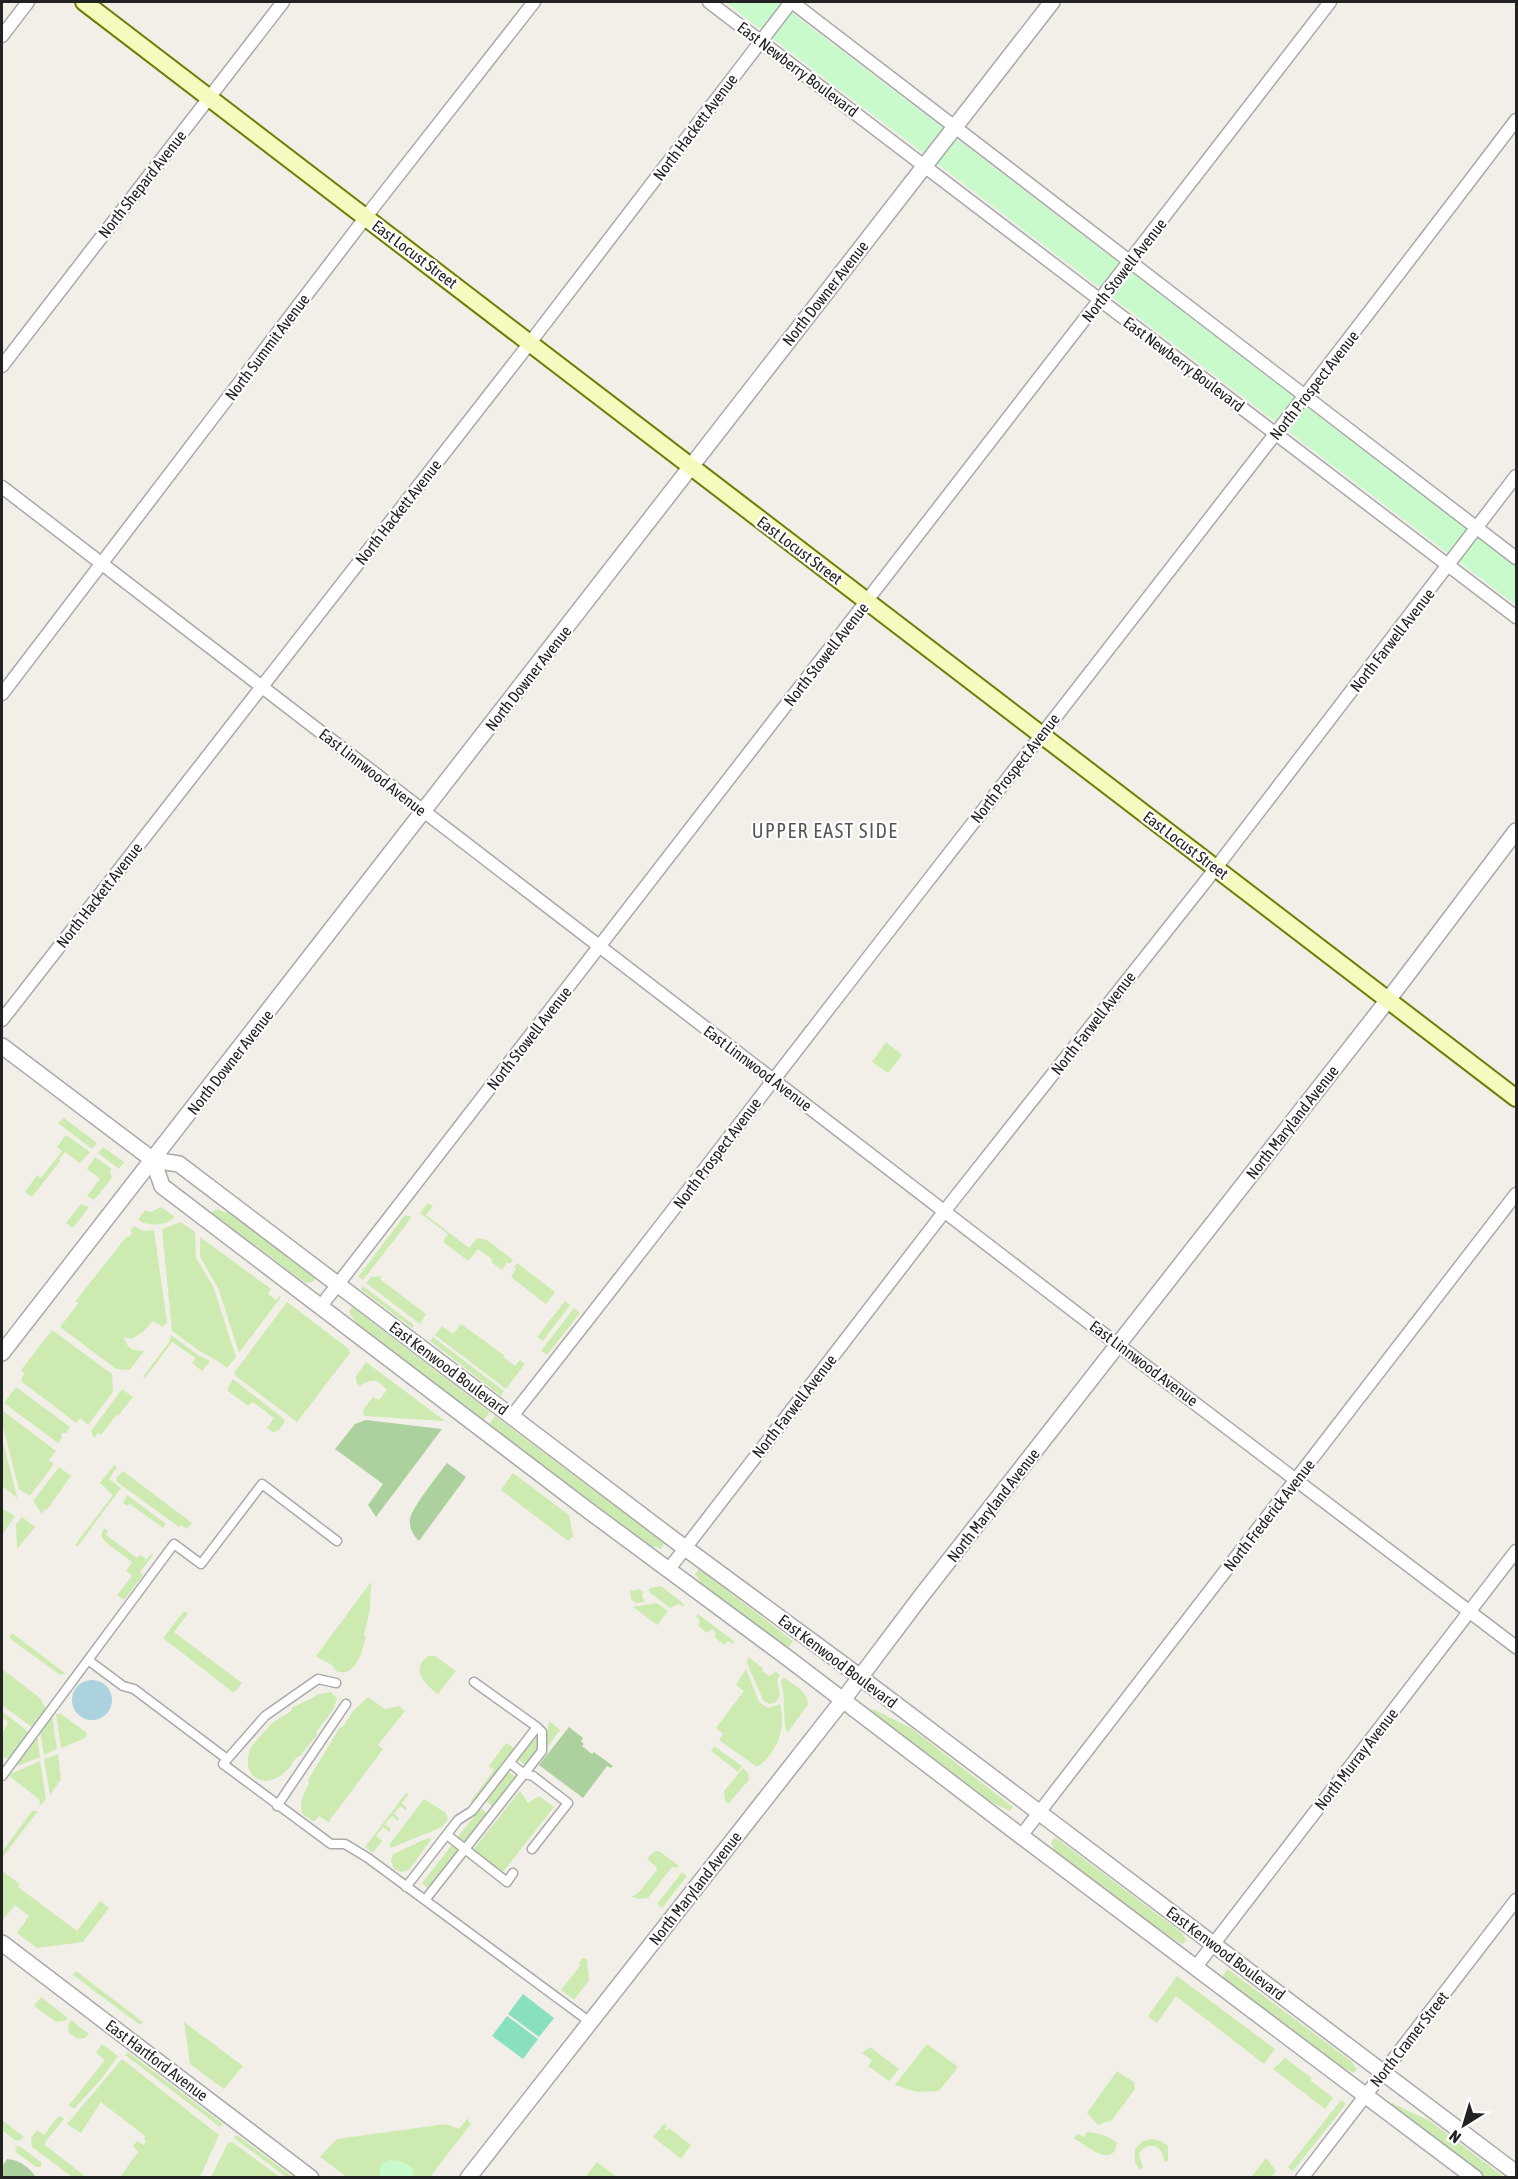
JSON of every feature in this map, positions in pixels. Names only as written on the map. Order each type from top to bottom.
[{"type":"main road","name":"East Locust Street","points":[[84,2],[1516,1098]]},
{"type":"street","points":[[2,36],[28,2]]},
{"type":"street","name":"North Shepard Avenue","points":[[2,366],[283,2]]},
{"type":"street","name":"North Summit Avenue","points":[[2,694],[366,217],[534,2]]},
{"type":"street","name":"East Newberry Boulevard","points":[[709,2],[1516,617]]},
{"type":"street","points":[[791,2],[1516,558]]},
{"type":"street","name":"North Hackett Avenue","points":[[2,1020],[530,343],[791,2]]},
{"type":"street","name":"North Downer Avenue","points":[[2,1350],[425,812],[1052,2]]},
{"type":"street","name":"North Stowell Avenue","points":[[321,1306],[1330,2]]},
{"type":"street","name":"North Prospect Avenue","points":[[512,1416],[1306,396],[1516,120]]},
{"type":"street","name":"North Farwell Avenue","points":[[669,1569],[945,1212],[1216,868],[1516,476]]},
{"type":"street","name":"East Linnwood Avenue","points":[[2,487],[945,1212],[1516,1647]]},
{"type":"street","name":"North Maryland Avenue","points":[[468,2178],[843,1700],[1516,831]]},
{"type":"street","name":"East Kenwood Boulevard","points":[[2,1046],[153,1160],[179,1164],[1516,2173]]},
{"type":"street","name":"East Kenwood Boulevard","points":[[153,1160],[162,1186],[1475,2178]]},
{"type":"street","name":"North Frederick Avenue","points":[[1021,1836],[1516,1194]]},
{"type":"street","points":[[2,1776],[174,1544],[201,1564],[262,1484],[338,1541]]},
{"type":"street","name":"North Murray Avenue","points":[[1195,1968],[1516,1551]]},
{"type":"street","points":[[88,1660],[123,1686],[134,1689],[227,1759]]},
{"type":"street","points":[[336,1683],[318,1679],[265,1716],[223,1764],[331,1844],[345,1844],[425,1900],[590,2022]]},
{"type":"street","points":[[425,1900],[542,1751],[542,1732],[474,1682]]},
{"type":"street","points":[[278,1806],[346,1704]]},
{"type":"street","points":[[406,1887],[458,1820],[472,1811],[537,1727]]},
{"type":"street","points":[[510,1763],[524,1774],[533,1776],[568,1803],[532,1849]]},
{"type":"street","points":[[447,1835],[507,1882],[513,1873]]},
{"type":"street","name":"North Cramer Street","points":[[1302,2178],[1516,1900]]},
{"type":"street","name":"East Hartford Avenue","points":[[2,1943],[311,2178]]},
{"type":"green space","points":[[725,2],[778,2],[1516,567],[1516,605]]},
{"type":"green space","points":[[886,1042],[902,1055],[888,1073],[872,1062]]},
{"type":"green space","points":[[64,1118],[97,1143],[92,1149],[58,1123]]},
{"type":"green space","points":[[66,1135],[90,1152],[80,1163],[65,1152],[32,1197],[25,1192],[37,1175],[41,1178],[62,1151],[57,1147]]},
{"type":"green space","points":[[103,1147],[124,1162],[119,1169],[98,1153]]},
{"type":"green space","points":[[95,1157],[112,1169],[110,1171],[112,1178],[94,1200],[87,1196],[100,1179],[87,1169]]},
{"type":"green space","points":[[428,1203],[433,1206],[426,1215],[469,1248],[477,1238],[487,1240],[513,1260],[510,1264],[507,1262],[502,1270],[478,1249],[467,1260],[443,1242],[448,1234],[420,1213]]},
{"type":"green space","points":[[81,1204],[89,1207],[73,1228],[66,1223]]},
{"type":"green space","points":[[161,1207],[175,1217],[157,1224],[147,1224],[138,1220],[145,1210],[151,1212]]},
{"type":"green space","points":[[216,1209],[230,1214],[316,1278],[311,1283],[304,1282],[212,1213]]},
{"type":"green space","points":[[405,1215],[412,1217],[363,1280],[358,1277]]},
{"type":"green space","points":[[181,1222],[195,1232],[196,1258],[213,1286],[236,1357],[227,1368],[172,1331],[162,1229]]},
{"type":"green space","points":[[134,1226],[143,1231],[154,1230],[167,1322],[163,1327],[153,1321],[143,1332],[131,1339],[124,1337],[126,1344],[131,1348],[144,1351],[130,1370],[116,1369],[60,1327],[78,1304],[75,1302],[127,1236],[129,1237]]},
{"type":"green space","points":[[200,1237],[271,1289],[268,1294],[276,1300],[281,1297],[239,1353],[219,1290],[200,1257]]},
{"type":"green space","points":[[517,1263],[555,1292],[546,1304],[511,1277]]},
{"type":"green space","points":[[382,1276],[380,1279],[426,1314],[420,1324],[366,1283],[371,1277]]},
{"type":"green space","points":[[363,1286],[414,1325],[412,1328],[363,1291],[361,1289]]},
{"type":"green space","points":[[565,1301],[570,1305],[543,1341],[537,1337]]},
{"type":"green space","points":[[287,1302],[349,1349],[350,1353],[297,1422],[234,1373]]},
{"type":"green space","points":[[352,1307],[490,1412],[484,1420],[356,1323],[349,1312]]},
{"type":"green space","points":[[574,1308],[580,1313],[547,1355],[541,1351]]},
{"type":"green space","points":[[461,1324],[504,1355],[503,1357],[515,1366],[520,1360],[525,1364],[506,1389],[435,1335],[442,1326],[453,1334]]},
{"type":"green space","points":[[52,1330],[112,1374],[113,1392],[88,1425],[80,1418],[76,1423],[21,1381],[24,1373],[21,1370]]},
{"type":"green space","points":[[171,1335],[210,1361],[202,1371],[192,1363],[194,1357],[172,1342],[145,1378],[143,1377],[169,1342]]},
{"type":"green space","points":[[433,1337],[504,1391],[501,1396],[430,1341]]},
{"type":"green space","points":[[366,1362],[445,1421],[364,1416],[363,1410],[373,1397],[379,1400],[387,1390],[376,1381],[359,1386],[356,1382],[356,1376]]},
{"type":"green space","points":[[233,1379],[284,1419],[279,1430],[273,1432],[267,1428],[274,1418],[253,1402],[248,1406],[227,1390]]},
{"type":"green space","points":[[16,1387],[70,1427],[66,1433],[61,1433],[62,1438],[58,1443],[4,1403]]},
{"type":"green space","points":[[122,1389],[133,1397],[101,1435],[98,1433],[94,1438],[91,1431]]},
{"type":"green space","points":[[2,1410],[56,1451],[49,1460],[54,1464],[30,1496],[19,1489],[2,1423]]},
{"type":"green space","points":[[495,1416],[664,1543],[661,1549],[640,1539],[489,1424]]},
{"type":"green space","points":[[366,1420],[442,1429],[376,1517],[368,1505],[383,1484],[335,1449],[355,1424]]},
{"type":"green space","points":[[2,1438],[17,1497],[17,1498],[2,1486]]},
{"type":"green space","points":[[447,1463],[466,1477],[419,1541],[413,1534],[410,1519],[420,1499]]},
{"type":"green space","points":[[114,1465],[117,1467],[109,1479],[121,1488],[78,1546],[75,1545],[113,1495],[100,1483]]},
{"type":"green space","points":[[59,1467],[71,1476],[42,1514],[33,1501]]},
{"type":"green space","points":[[123,1471],[192,1523],[187,1529],[181,1525],[179,1527],[117,1482],[116,1478]]},
{"type":"green space","points":[[513,1473],[569,1515],[573,1536],[568,1541],[501,1490]]},
{"type":"green space","points":[[127,1495],[166,1524],[163,1528],[130,1504],[127,1506],[123,1503]]},
{"type":"green space","points":[[2,1508],[15,1516],[2,1535]]},
{"type":"green space","points":[[22,1517],[35,1527],[17,1549],[16,1525]]},
{"type":"green space","points":[[104,1528],[108,1531],[106,1535],[137,1558],[140,1555],[146,1559],[143,1563],[152,1553],[153,1555],[140,1572],[143,1575],[124,1600],[117,1595],[132,1576],[126,1571],[132,1562],[105,1542],[101,1535]]},
{"type":"green space","points":[[699,1569],[793,1641],[789,1647],[777,1642],[704,1587],[695,1574]]},
{"type":"green space","points":[[371,1582],[370,1609],[361,1654],[355,1666],[350,1670],[338,1672],[333,1666],[316,1656]]},
{"type":"green space","points":[[661,1586],[684,1604],[683,1607],[679,1604],[670,1608],[648,1591],[650,1588]]},
{"type":"green space","points":[[639,1589],[643,1592],[645,1602],[636,1603],[631,1599],[630,1591]]},
{"type":"green space","points":[[657,1603],[668,1611],[657,1625],[633,1607]]},
{"type":"green space","points":[[184,1611],[188,1614],[174,1632],[242,1683],[234,1693],[163,1638]]},
{"type":"green space","points":[[698,1614],[734,1641],[733,1644],[728,1641],[724,1645],[714,1637],[716,1633],[712,1629],[707,1633],[698,1626],[700,1620],[696,1617]]},
{"type":"green space","points":[[12,1633],[66,1674],[59,1674],[9,1638]]},
{"type":"green space","points":[[428,1656],[435,1656],[456,1671],[438,1694],[421,1676],[420,1666]]},
{"type":"green space","points":[[748,1657],[770,1676],[775,1671],[780,1675],[777,1681],[780,1696],[775,1703],[769,1704],[763,1700],[747,1663]]},
{"type":"green space","points":[[2,1669],[40,1698],[47,1711],[34,1729],[2,1705]]},
{"type":"green space","points":[[746,1669],[759,1702],[768,1708],[780,1704],[782,1713],[779,1739],[770,1755],[757,1767],[719,1740],[723,1734],[716,1728],[744,1691],[736,1685]]},
{"type":"green space","points":[[783,1677],[803,1692],[808,1705],[787,1733],[781,1682]]},
{"type":"green space","points":[[331,1692],[337,1698],[334,1708],[317,1731],[316,1736],[292,1765],[269,1781],[253,1776],[248,1768],[250,1749],[272,1723],[291,1711],[293,1707],[316,1695]]},
{"type":"green space","points":[[368,1697],[385,1709],[399,1706],[405,1711],[378,1745],[383,1749],[330,1823],[319,1816],[314,1822],[305,1817],[301,1808],[308,1780],[340,1727],[343,1727],[353,1711]]},
{"type":"green space","points":[[873,1709],[911,1728],[1013,1807],[1010,1811],[971,1793],[869,1713]]},
{"type":"green space","points":[[2,1711],[30,1733],[10,1759],[2,1757],[2,1735],[8,1722],[2,1717]]},
{"type":"green space","points":[[56,1714],[61,1714],[87,1733],[85,1738],[61,1748]]},
{"type":"green space","points":[[52,1715],[57,1749],[44,1755],[40,1731]]},
{"type":"green space","points":[[549,1721],[560,1730],[545,1749]]},
{"type":"green space","points":[[569,1727],[583,1738],[582,1746],[613,1766],[611,1768],[607,1766],[583,1798],[539,1765]]},
{"type":"green space","points":[[539,1732],[538,1748],[525,1765],[518,1760]]},
{"type":"green space","points":[[37,1735],[40,1757],[18,1766],[15,1764]]},
{"type":"green space","points":[[506,1743],[516,1749],[474,1803],[470,1802],[494,1770],[489,1766]]},
{"type":"green space","points":[[714,1746],[742,1766],[738,1772],[711,1751]]},
{"type":"green space","points":[[58,1754],[61,1779],[50,1795],[44,1759]]},
{"type":"green space","points":[[40,1761],[46,1799],[41,1805],[40,1800],[8,1775]]},
{"type":"green space","points":[[743,1768],[748,1773],[749,1780],[728,1804],[724,1791]]},
{"type":"green space","points":[[509,1772],[516,1777],[493,1807],[486,1801]]},
{"type":"green space","points":[[520,1791],[528,1803],[539,1796],[554,1807],[502,1873],[473,1850]]},
{"type":"green space","points":[[406,1793],[409,1794],[402,1803],[407,1808],[406,1810],[400,1806],[394,1814],[399,1818],[398,1821],[392,1816],[385,1824],[391,1829],[389,1832],[383,1827],[376,1836],[382,1841],[373,1853],[365,1847]]},
{"type":"green space","points":[[424,1799],[446,1813],[448,1819],[442,1827],[391,1848],[389,1845]]},
{"type":"green space","points":[[481,1808],[487,1813],[464,1843],[457,1838]]},
{"type":"green space","points":[[32,1811],[38,1811],[2,1858],[2,1852]]},
{"type":"green space","points":[[1055,1837],[1182,1933],[1186,1940],[1183,1944],[1145,1925],[1059,1859],[1051,1843]]},
{"type":"green space","points":[[428,1838],[431,1839],[430,1841],[409,1870],[402,1872],[394,1869],[391,1861],[393,1854]]},
{"type":"green space","points":[[452,1845],[458,1850],[428,1889],[422,1883]]},
{"type":"green space","points":[[655,1851],[659,1851],[679,1866],[672,1867],[648,1898],[632,1897],[657,1870],[647,1859]]},
{"type":"green space","points":[[2,1871],[20,1884],[18,1887],[77,1931],[100,1901],[109,1908],[83,1942],[37,1948],[17,1933],[29,1916],[15,1905],[2,1921]]},
{"type":"green space","points":[[682,1872],[687,1876],[662,1908],[657,1904]]},
{"type":"green space","points":[[582,1958],[587,1959],[589,1980],[574,2000],[561,1990],[580,1966]]},
{"type":"green space","points":[[1228,1969],[1351,2061],[1357,2069],[1354,2073],[1317,2055],[1224,1980],[1223,1975]]},
{"type":"green space","points":[[76,1971],[143,2022],[140,2025],[73,1975]]},
{"type":"green space","points":[[1177,1976],[1275,2049],[1264,2064],[1176,1996],[1157,2023],[1148,2016]]},
{"type":"green space","points":[[523,1994],[554,2018],[539,2037],[508,2014]]},
{"type":"green space","points":[[41,1997],[68,2018],[65,2021],[56,2022],[34,2006]]},
{"type":"green space","points":[[507,2016],[538,2039],[523,2059],[492,2036]]},
{"type":"green space","points":[[71,2020],[89,2034],[85,2038],[78,2039],[69,2033],[68,2025]]},
{"type":"green space","points":[[184,2022],[243,2066],[224,2089],[190,2064]]},
{"type":"green space","points":[[102,2044],[118,2056],[98,2083],[74,2109],[69,2105],[105,2060],[96,2053]]},
{"type":"green space","points":[[927,2044],[958,2067],[939,2091],[917,2092],[895,2085]]},
{"type":"green space","points":[[870,2047],[899,2069],[889,2081],[868,2066],[872,2060],[862,2053]]},
{"type":"green space","points":[[128,2052],[223,2124],[220,2127],[125,2055]]},
{"type":"green space","points":[[1285,2058],[1312,2078],[1310,2080],[1333,2098],[1325,2109],[1273,2069]]},
{"type":"green space","points":[[122,2059],[219,2135],[200,2177],[120,2177],[138,2152],[133,2146],[137,2141],[144,2145],[145,2136],[101,2102],[81,2133],[67,2124]]},
{"type":"green space","points":[[1117,2071],[1134,2082],[1135,2089],[1112,2120],[1098,2125],[1087,2113]]},
{"type":"green space","points":[[1341,2100],[1346,2104],[1293,2171],[1288,2167]]},
{"type":"green space","points":[[1392,2103],[1430,2121],[1504,2177],[1480,2177],[1390,2106]]},
{"type":"green space","points":[[61,2116],[64,2119],[45,2145],[86,2177],[72,2177],[32,2147],[31,2138],[37,2130],[44,2135]]},
{"type":"green space","points":[[468,2118],[471,2124],[430,2177],[347,2177],[320,2157],[337,2139],[446,2124],[459,2129]]},
{"type":"green space","points":[[2,2120],[24,2137],[16,2141],[2,2130]]},
{"type":"green space","points":[[664,2124],[667,2126],[665,2129],[667,2131],[669,2128],[691,2145],[681,2159],[653,2137]]},
{"type":"green space","points":[[1087,2132],[1103,2135],[1115,2141],[1117,2143],[1115,2151],[1110,2155],[1105,2155],[1073,2138],[1078,2134],[1084,2137]]},
{"type":"green space","points":[[237,2135],[293,2177],[286,2177],[234,2138]]},
{"type":"green space","points":[[1152,2139],[1168,2146],[1168,2160],[1164,2161],[1158,2148],[1146,2147],[1139,2154],[1143,2168],[1140,2170],[1135,2162],[1135,2150],[1142,2141]]},
{"type":"green space","points":[[232,2142],[280,2177],[211,2177],[228,2143]]},
{"type":"green space","points":[[17,2146],[41,2162],[41,2167],[36,2167],[17,2153],[15,2149]]},
{"type":"green space","points":[[1266,2158],[1276,2171],[1271,2177],[1251,2177]]},
{"type":"green space","points":[[7,2159],[24,2165],[36,2177],[2,2177],[2,2167]]},
{"type":"green space","points":[[388,2160],[410,2166],[414,2177],[379,2177],[381,2164]]},
{"type":"green space","points":[[597,2162],[617,2177],[585,2177]]},
{"type":"water","points":[[92,1680],[106,1686],[112,1700],[106,1714],[92,1720],[78,1714],[72,1700],[78,1686]]},
{"type":"district","name":"UPPER EAST SIDE","points":[[825,830]]}]
